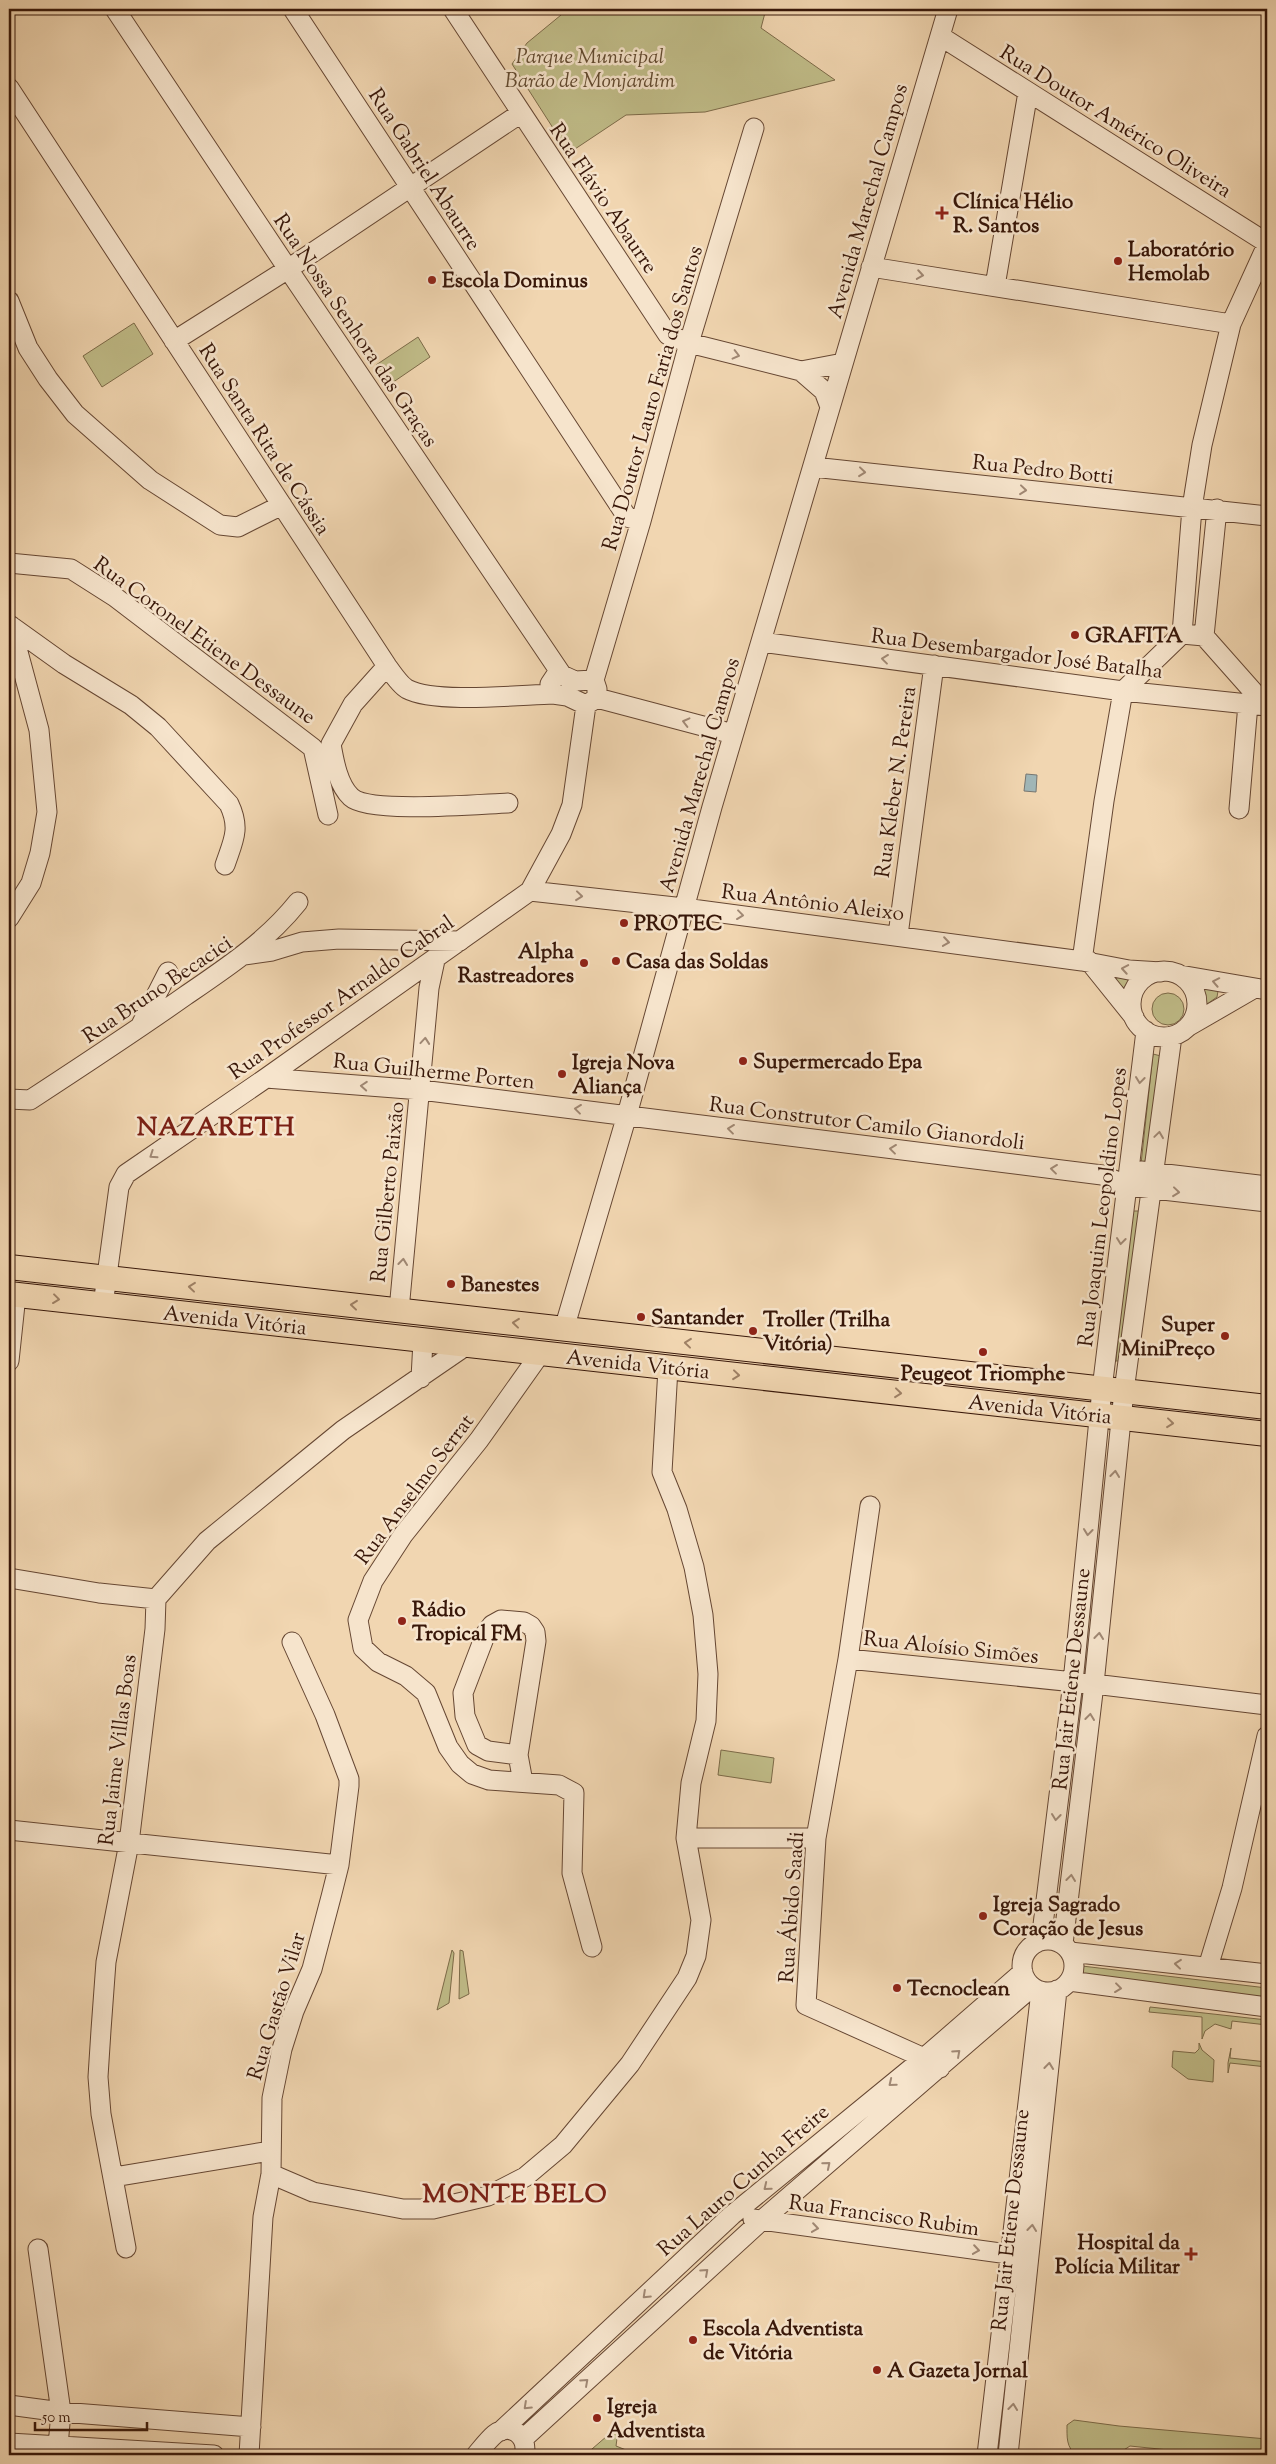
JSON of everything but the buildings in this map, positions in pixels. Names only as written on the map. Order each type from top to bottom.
[{"type":"main road","name":"Avenida Vitória","points":[[9,1267],[1267,1407]]},
{"type":"main road","name":"Avenida Vitória","points":[[12,1294],[1267,1434]]},
{"type":"main road","points":[[514,1351],[549,1347],[559,1339],[564,1329]]},
{"type":"street","name":"Rua Nossa Senhora das Graças","points":[[116,9],[288,269],[562,674]]},
{"type":"street","name":"Rua Gabriel Abaurre","points":[[293,9],[627,517],[641,521]]},
{"type":"street","name":"Rua Flávio Abaurre","points":[[452,9],[668,335],[689,343],[800,371],[843,363]]},
{"type":"street","name":"Avenida Marechal Campos","points":[[564,1329],[733,734],[814,467],[948,9]]},
{"type":"street","name":"Rua Doutor Américo Oliveira","points":[[940,36],[1267,244]]},
{"type":"street","name":"Rua Santa Rita de Cássia","points":[[9,88],[387,666],[407,689],[436,696],[482,697],[553,694],[567,696],[592,694]]},
{"type":"street","points":[[995,286],[1028,92]]},
{"type":"street","points":[[174,341],[288,269],[521,113]]},
{"type":"street","name":"Rua Doutor Lauro Faria dos Santos","points":[[592,694],[689,343],[754,128]]},
{"type":"street","points":[[1260,990],[1172,1036],[1158,1037],[1140,1024],[1085,961],[1104,801],[1123,691],[1182,634],[1192,508],[1202,445],[1231,324],[1267,244]]},
{"type":"street","points":[[871,267],[1231,324]]},
{"type":"street","points":[[9,301],[28,348],[48,379],[75,414],[150,480],[220,525],[238,527],[282,505]]},
{"type":"street","points":[[800,371],[824,391],[830,407]]},
{"type":"street","name":"Rua Pedro Botti","points":[[814,467],[1192,508],[1217,509],[1267,516]]},
{"type":"street","points":[[1217,509],[1204,636],[1260,705],[1239,809]]},
{"type":"street","name":"Rua Coronel Etiene Dessaune","points":[[11,567],[40,565],[70,569],[115,598],[322,746],[335,764],[344,787],[352,798],[366,804],[393,807],[508,803]]},
{"type":"street","points":[[10,626],[64,664],[131,705],[158,727],[229,804],[236,819],[235,837],[225,865]]},
{"type":"street","points":[[9,918],[31,883],[40,853],[47,812],[39,730],[10,626]]},
{"type":"street","points":[[1182,634],[1204,636]]},
{"type":"street","name":"Rua Desembargador José Batalha","points":[[761,642],[1123,691],[1260,705]]},
{"type":"street","name":"Rua Kleber N. Pereira","points":[[898,935],[934,665]]},
{"type":"street","points":[[322,746],[353,704],[387,666]]},
{"type":"street","points":[[553,694],[550,690],[552,678],[562,674],[575,680],[592,694],[733,734]]},
{"type":"street","name":"Rua Professor Arnaldo Cabral","points":[[103,1305],[119,1187],[126,1174],[266,1078],[404,979],[435,960],[530,891],[561,834],[572,805],[592,694]]},
{"type":"street","name":"Rua Coronel Etiene Dessaune","points":[[322,746],[328,815]]},
{"type":"street","name":"Rua Antônio Aleixo","points":[[530,891],[898,935],[1085,961],[1129,970],[1162,972]]},
{"type":"street","points":[[244,955],[281,924],[298,902]]},
{"type":"street","name":"Rua Bruno Becacici","points":[[9,1099],[30,1100],[140,1028],[244,955],[272,951],[302,942],[330,940],[460,941]]},
{"type":"street","name":"Rua Gilberto Paixão","points":[[399,1310],[429,988],[435,960]]},
{"type":"street","points":[[140,1028],[168,972]]},
{"type":"street","points":[[1140,1024],[1131,1005],[1133,993],[1140,982],[1150,975],[1162,972],[1260,990]]},
{"type":"street","points":[[1180,975],[1196,993],[1198,1004],[1196,1016],[1189,1026]]},
{"type":"street","points":[[404,979],[429,988]]},
{"type":"street","name":"Rua Joaquim Leopoldino Lopes","points":[[1113,1390],[1140,1024]]},
{"type":"street","points":[[1110,1417],[1113,1390],[1152,1181],[1172,1036]]},
{"type":"street","name":"Rua Guilherme Porten","points":[[266,1078],[421,1090],[626,1115]]},
{"type":"street","name":"Rua Construtor Camilo Gianordoli","points":[[626,1115],[1152,1181],[1267,1202]]},
{"type":"street","name":"Rua Construtor Camilo Gianordoli","points":[[1152,1181],[1267,1186]]},
{"type":"street","points":[[9,1361],[12,1294]]},
{"type":"street","points":[[421,1378],[423,1341]]},
{"type":"street","points":[[9,1578],[99,1593],[156,1599],[207,1541],[266,1492],[343,1430],[467,1345]]},
{"type":"street","name":"Rua Anselmo Serrat","points":[[540,1354],[479,1440],[403,1535],[373,1581],[358,1620],[363,1648],[378,1662],[406,1676],[426,1693],[448,1747],[460,1764],[472,1774],[489,1780],[559,1785],[574,1793],[572,1872],[592,1947]]},
{"type":"street","points":[[271,2174],[313,2192],[403,2210],[433,2208],[488,2196],[525,2177],[563,2145],[630,2064],[687,1978],[696,1956],[701,1920],[686,1838],[694,1771],[706,1721],[708,1674],[703,1615],[694,1567],[677,1509],[662,1472],[668,1368]]},
{"type":"street","name":"Rua Jair Etiene Dessaune","points":[[1041,1941],[1073,1682],[1110,1417]]},
{"type":"street","name":"Rua Jair Etiene Dessaune","points":[[1066,1948],[1094,1684],[1110,1417]]},
{"type":"street","name":"Rua Ábido Saadi","points":[[870,1506],[847,1664],[816,1838],[806,2005],[924,2058],[940,2068]]},
{"type":"street","name":"Rua Jaime Villas Boas","points":[[126,2248],[101,2114],[99,2067],[106,1962],[129,1844],[155,1629],[156,1599]]},
{"type":"street","points":[[518,1755],[488,1752],[477,1745],[463,1704],[463,1693],[481,1645],[492,1625],[501,1620],[524,1622],[531,1626],[535,1632],[536,1641],[518,1755],[523,1782]]},
{"type":"street","name":"Rua Gastão Vilar","points":[[249,2455],[264,2217],[271,2174],[272,2098],[282,2049],[294,2011],[312,1969],[339,1865],[349,1779],[326,1715],[292,1642]]},
{"type":"street","name":"Rua Aloísio Simões","points":[[847,1664],[1094,1684],[1267,1706]]},
{"type":"street","points":[[1208,1967],[1232,1888],[1267,1736]]},
{"type":"street","points":[[9,1830],[339,1865]]},
{"type":"street","points":[[686,1838],[816,1838]]},
{"type":"street","points":[[1267,1974],[1066,1948],[1052,1940],[1041,1941],[1026,1951],[1022,1961],[1044,1984],[1267,2007]]},
{"type":"street","points":[[1044,1984],[1074,1965],[1066,1948]]},
{"type":"street","name":"Rua Jair Etiene Dessaune","points":[[1008,2455],[1020,2256],[1044,1984]]},
{"type":"street","name":"Rua Lauro Cunha Freire","points":[[476,2455],[495,2441],[732,2215],[924,2058],[1044,1984]]},
{"type":"street","name":"Rua Lauro Cunha Freire","points":[[526,2450],[761,2221],[940,2068],[1044,1984]]},
{"type":"street","points":[[114,2177],[270,2151]]},
{"type":"street","name":"Rua Francisco Rubim","points":[[732,2215],[761,2221],[1020,2256]]},
{"type":"street","points":[[38,2249],[61,2412],[58,2446]]},
{"type":"street","name":"Rua Jair Etiene Dessaune","points":[[987,2455],[1020,2256]]},
{"type":"street","points":[[9,2405],[61,2412],[251,2427]]},
{"type":"street","points":[[495,2441],[515,2431],[526,2450]]},
{"type":"street","points":[[9,2443],[214,2455]]},
{"type":"green space","name":"Parque Municipal Barão de Monjardim","points":[[558,9],[766,9],[761,28],[835,80],[705,112],[626,115],[569,153],[512,64],[527,43],[561,15]]},
{"type":"green space","points":[[134,323],[153,354],[102,387],[83,356]]},
{"type":"green space","points":[[418,337],[430,357],[389,385],[376,365]]},
{"type":"green space","points":[[1116,976],[1137,983],[1132,996],[1114,978]]},
{"type":"green space","points":[[1213,988],[1218,991],[1217,997],[1200,1009],[1197,991]]},
{"type":"green space","points":[[1168,993],[1174,994],[1179,998],[1183,1003],[1183,1015],[1179,1020],[1174,1024],[1168,1025],[1162,1024],[1157,1020],[1153,1015],[1152,1009],[1153,1003],[1157,998],[1162,994]]},
{"type":"green space","points":[[1153,1054],[1161,1056],[1149,1165],[1141,1164]]},
{"type":"green space","points":[[1131,1211],[1139,1211],[1124,1361],[1116,1361]]},
{"type":"green space","points":[[721,1750],[774,1758],[771,1783],[718,1775]]},
{"type":"green space","points":[[452,1950],[454,1953],[449,2003],[437,2010]]},
{"type":"green space","points":[[460,1950],[463,1951],[469,1994],[459,1999]]},
{"type":"green space","points":[[1082,1966],[1267,1988],[1267,2001],[1081,1978]]},
{"type":"green space","points":[[1150,2007],[1267,2020],[1267,2025],[1232,2021],[1231,2029],[1215,2024],[1205,2031],[1202,2039],[1202,2017],[1149,2012]]},
{"type":"green space","points":[[1199,2043],[1202,2050],[1214,2060],[1213,2082],[1188,2079],[1172,2067],[1173,2051],[1195,2053],[1199,2049]]},
{"type":"green space","points":[[1231,2048],[1230,2058],[1267,2062],[1267,2067],[1230,2063],[1228,2073]]},
{"type":"green space","points":[[1074,2420],[1119,2426],[1267,2439],[1267,2455],[1217,2455],[1130,2446],[1116,2455],[1077,2455],[1069,2446],[1067,2438],[1067,2425]]},
{"type":"green space","points":[[614,2430],[618,2431],[616,2446],[626,2450],[626,2455],[585,2455]]},
{"type":"shaded area","points":[[1026,774],[1037,775],[1036,792],[1024,791]]},
{"type":"place","name":"Clínica Hélio R. Santos","points":[[942,213]]},
{"type":"place","name":"Laboratório Hemolab","points":[[1118,261]]},
{"type":"place","name":"Escola Dominus","points":[[432,280]]},
{"type":"place","name":"GRAFITA","points":[[1075,635]]},
{"type":"place","name":"PROTEC","points":[[624,923]]},
{"type":"place","name":"Casa das Soldas","points":[[616,961]]},
{"type":"place","name":"Alpha Rastreadores","points":[[584,963]]},
{"type":"place","name":"Supermercado Epa","points":[[743,1061]]},
{"type":"place","name":"Igreja Nova Aliança","points":[[562,1074]]},
{"type":"place","name":"Banestes","points":[[451,1284]]},
{"type":"place","name":"Santander","points":[[641,1317]]},
{"type":"place","name":"Troller (Trilha Vitória)","points":[[753,1331]]},
{"type":"place","name":"Super MiniPreço","points":[[1225,1336]]},
{"type":"place","name":"Peugeot Triomphe","points":[[983,1352]]},
{"type":"place","name":"Rádio Tropical FM","points":[[402,1621]]},
{"type":"place","name":"Igreja Sagrado Coração de Jesus","points":[[983,1916]]},
{"type":"place","name":"Tecnoclean","points":[[897,1988]]},
{"type":"place","name":"Hospital da Polícia Militar","points":[[1191,2254]]},
{"type":"place","name":"Escola Adventista de Vitória","points":[[693,2340]]},
{"type":"place","name":"A Gazeta Jornal","points":[[877,2370]]},
{"type":"place","name":"Igreja Adventista","points":[[597,2418]]},
{"type":"district","name":"NAZARETH","points":[[216,1126]]},
{"type":"district","name":"MONTE BELO","points":[[515,2193]]}]
